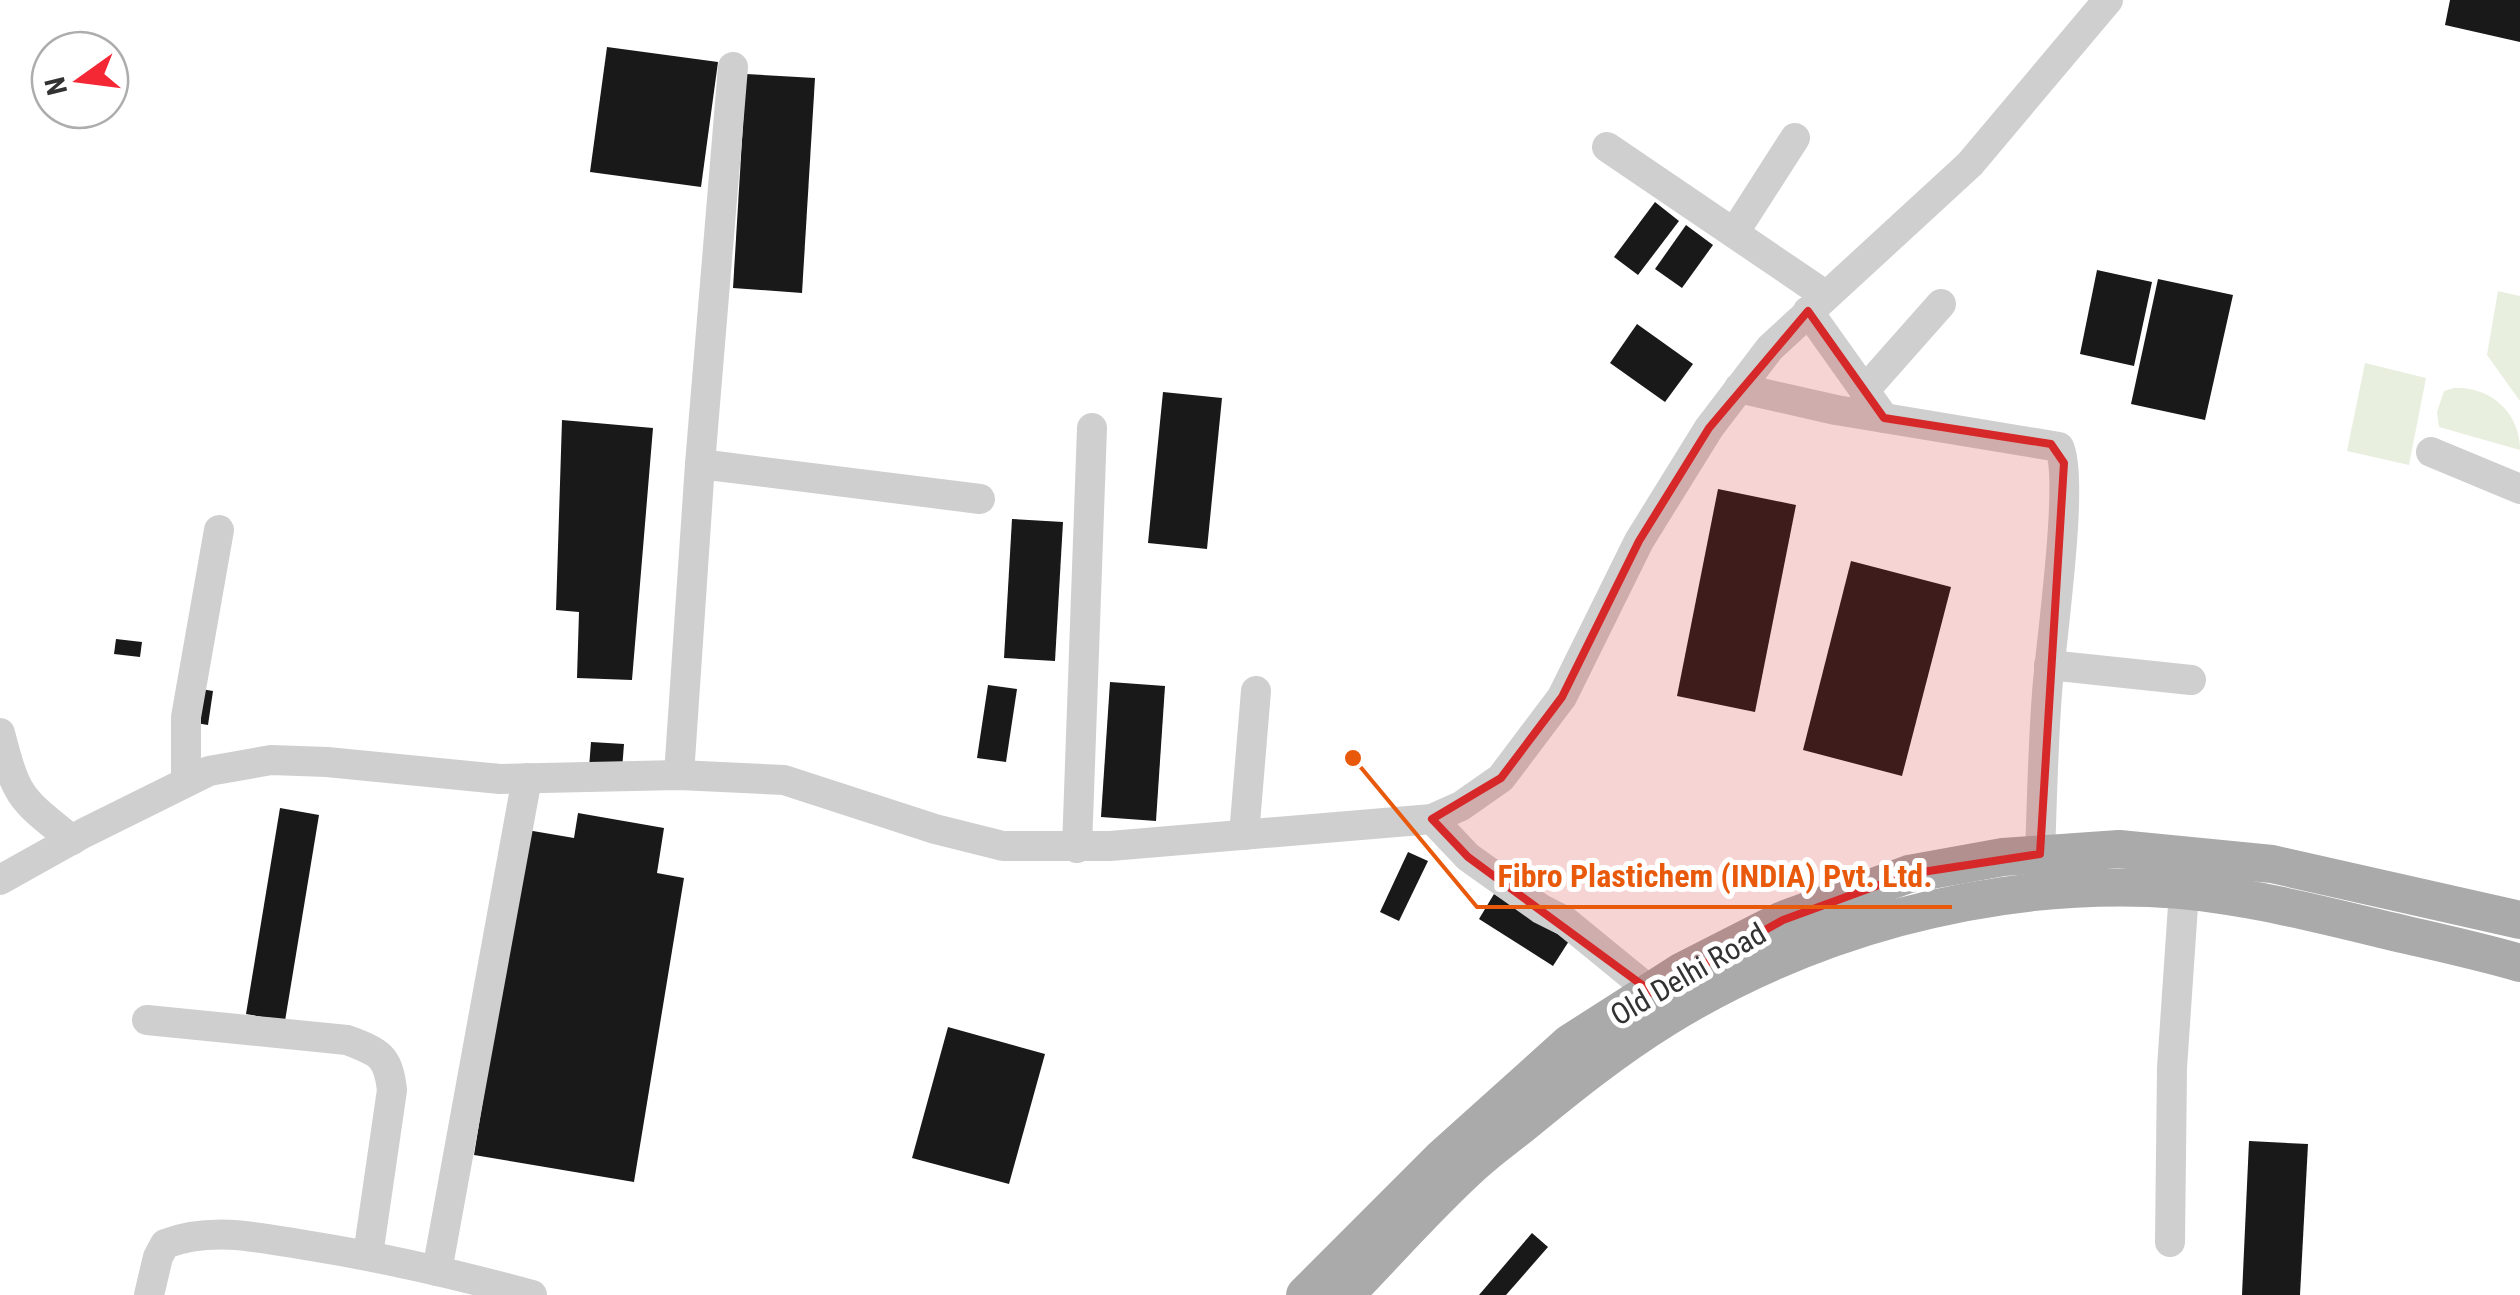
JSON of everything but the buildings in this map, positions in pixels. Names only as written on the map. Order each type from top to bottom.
[{"type":"main road","name":"Old Delhi Road","points":[[1305,1295],[1441,1159],[1570,1043],[1681,972],[1783,920],[1909,874],[2002,857],[2119,849],[2272,864],[2520,920]]},
{"type":"main road","name":"Old Delhi Road","points":[[1345,1295],[1472,1164],[1580,1075],[1666,1018],[1733,982],[1840,936],[1952,904],[2107,887],[2184,890],[2298,908],[2520,963]]},
{"type":"street","points":[[0,880],[210,771],[271,760],[527,778],[680,775],[784,780],[935,829],[1003,846],[1077,848],[1432,820],[1461,806],[1501,778],[1562,697],[1638,540],[1709,428],[1770,348],[1970,164],[2108,0]]},
{"type":"street","points":[[680,775],[700,464],[733,67]]},
{"type":"street","points":[[1734,233],[1795,138]]},
{"type":"street","points":[[1607,147],[1734,233],[1816,303],[1884,418]]},
{"type":"street","points":[[1864,390],[1941,304]]},
{"type":"street","points":[[1739,388],[2059,448],[2064,462],[2062,522],[2040,854]]},
{"type":"street","points":[[1077,848],[1092,428]]},
{"type":"street","points":[[2431,452],[2520,488]]},
{"type":"street","points":[[700,464],[980,499]]},
{"type":"street","points":[[186,782],[186,716],[219,530]]},
{"type":"street","points":[[2050,665],[2191,680]]},
{"type":"street","points":[[1244,834],[1256,691]]},
{"type":"street","points":[[0,733],[16,790],[72,840]]},
{"type":"street","points":[[438,1271],[527,778]]},
{"type":"street","points":[[1432,820],[1468,857],[1564,921],[1653,993]]},
{"type":"street","points":[[2170,1242],[2172,1068],[2184,890]]},
{"type":"street","points":[[147,1020],[347,1040],[377,1052],[389,1067],[392,1090],[368,1255]]},
{"type":"street","points":[[149,1295],[165,1244],[184,1237],[236,1234],[368,1255],[532,1295]]},
{"type":"highlighted area","points":[[1808,311],[1884,418],[2051,444],[2064,463],[2040,854],[1909,874],[1783,920],[1653,993],[1468,857],[1432,819],[1501,778],[1562,697],[1639,541],[1709,428]]},
{"type":"green space","points":[[2498,291],[2520,296],[2520,401],[2487,355]]},
{"type":"green space","points":[[2365,363],[2426,378],[2409,465],[2347,451]]},
{"type":"green space","points":[[2454,388],[2480,392],[2501,404],[2515,424],[2520,450],[2439,427],[2437,412],[2444,391]]},
{"type":"place","name":"Fibro Plastichem (INDIA) Pvt. Ltd.","points":[[1353,758]]}]
